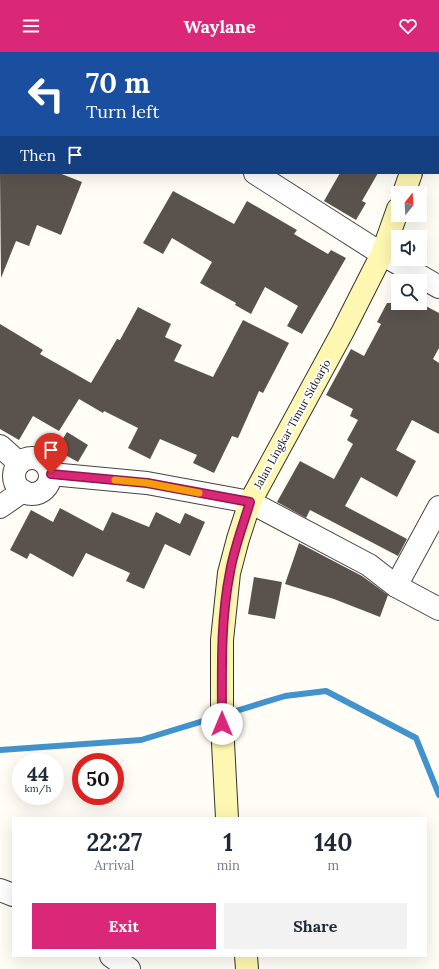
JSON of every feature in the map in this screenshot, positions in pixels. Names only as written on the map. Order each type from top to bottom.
[{"type":"main road","points":[[406,186],[411,174]]},
{"type":"main road","name":"Jalan Lingkar Timur Sidoarjo","points":[[227,816],[222,724],[222,640],[229,573],[238,539],[250,502],[343,331],[382,254],[393,222]]},
{"type":"main road","points":[[246,957],[247,969]]},
{"type":"street","points":[[257,174],[382,254],[439,287]]},
{"type":"street","points":[[0,446],[20,462]]},
{"type":"street","points":[[27,458],[37,458],[45,462],[51,474],[50,481],[43,491],[31,494],[23,491],[16,484],[14,478],[15,470],[20,462],[27,458]]},
{"type":"street","points":[[51,474],[147,483],[250,502],[369,565],[396,586],[439,609]]},
{"type":"street","points":[[0,507],[23,491]]},
{"type":"street","points":[[396,586],[439,507]]},
{"type":"street","points":[[0,890],[12,895]]},
{"type":"street","points":[[112,957],[129,969]]},
{"type":"building","points":[[0,174],[62,174],[82,182],[61,235],[37,225],[29,246],[16,241],[1,278]]},
{"type":"building","points":[[339,174],[377,174],[362,201],[366,203],[356,220],[324,201]]},
{"type":"building","points":[[173,191],[234,224],[247,201],[297,230],[294,234],[328,254],[331,250],[346,258],[302,334],[287,326],[298,306],[265,287],[251,314],[235,305],[236,303],[200,283],[212,262],[172,238],[163,254],[143,243]]},
{"type":"building","points":[[387,303],[391,303],[391,310],[427,310],[427,307],[439,313],[439,348],[433,359],[439,363],[439,434],[412,420],[396,450],[416,461],[397,497],[361,477],[345,506],[407,539],[398,556],[310,510],[306,518],[277,502],[300,461],[334,479],[353,444],[347,440],[358,420],[350,416],[353,409],[326,395],[351,349],[364,356],[381,324],[377,322]]},
{"type":"building","points":[[138,307],[171,324],[165,337],[182,345],[174,361],[213,377],[243,320],[289,343],[263,393],[259,391],[238,438],[232,436],[214,473],[193,463],[197,455],[160,439],[150,459],[128,448],[138,428],[104,411],[103,413],[79,399],[59,431],[33,416],[19,440],[0,429],[0,324],[43,350],[40,354],[91,383],[117,339],[120,340]]},
{"type":"building","points":[[67,432],[88,445],[78,462],[56,450]]},
{"type":"building","points":[[60,508],[103,531],[112,512],[149,527],[156,512],[180,524],[185,513],[205,522],[190,556],[165,544],[144,589],[126,581],[130,573],[86,553],[73,577],[30,553],[27,559],[10,550],[31,510],[53,522]]},
{"type":"building","points":[[299,543],[362,576],[388,595],[380,617],[334,599],[285,584]]},
{"type":"building","points":[[254,577],[282,582],[275,619],[248,614]]},
{"type":"waterway","points":[[0,750],[141,740],[285,696],[326,691],[416,738],[439,795]]},
{"type":"slow traffic","points":[[115,480],[147,483],[199,493]]},
{"type":"route","points":[[51,474],[147,483],[250,502],[229,573],[222,640],[222,724]]}]
